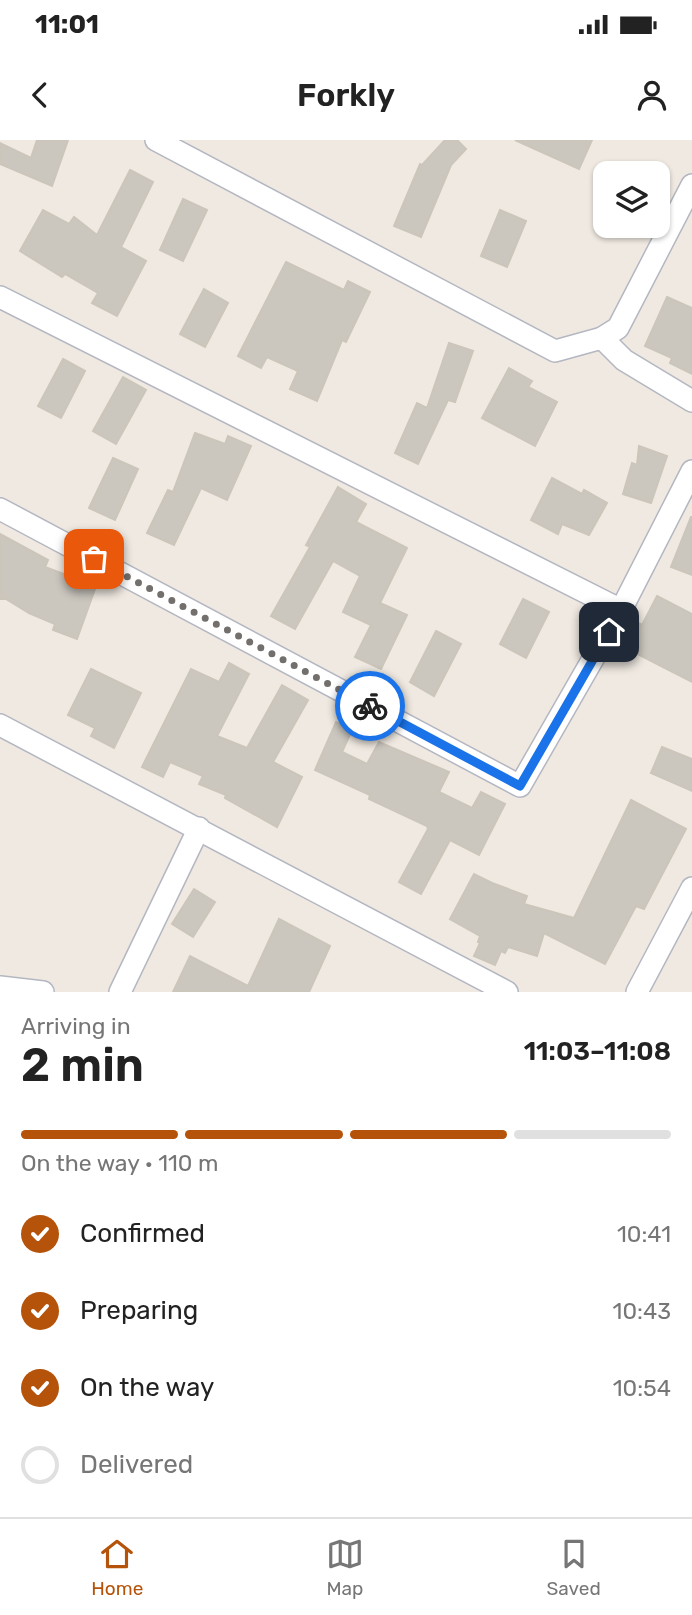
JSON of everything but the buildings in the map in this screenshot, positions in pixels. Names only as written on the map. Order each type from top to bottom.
[{"type":"street","points":[[156,140],[555,351],[602,338],[618,328],[689,198]]},
{"type":"street","points":[[0,297],[621,610]]},
{"type":"street","points":[[602,338],[624,360],[692,401]]},
{"type":"street","points":[[0,509],[520,786],[621,610],[692,471]]},
{"type":"street","points":[[0,725],[507,992]]},
{"type":"street","points":[[120,992],[199,828]]},
{"type":"street","points":[[637,992],[692,888]]},
{"type":"street","points":[[0,987],[43,992]]},
{"type":"way so far","points":[[94,559],[370,706]]},
{"type":"route","points":[[370,706],[520,786],[609,632]]}]
